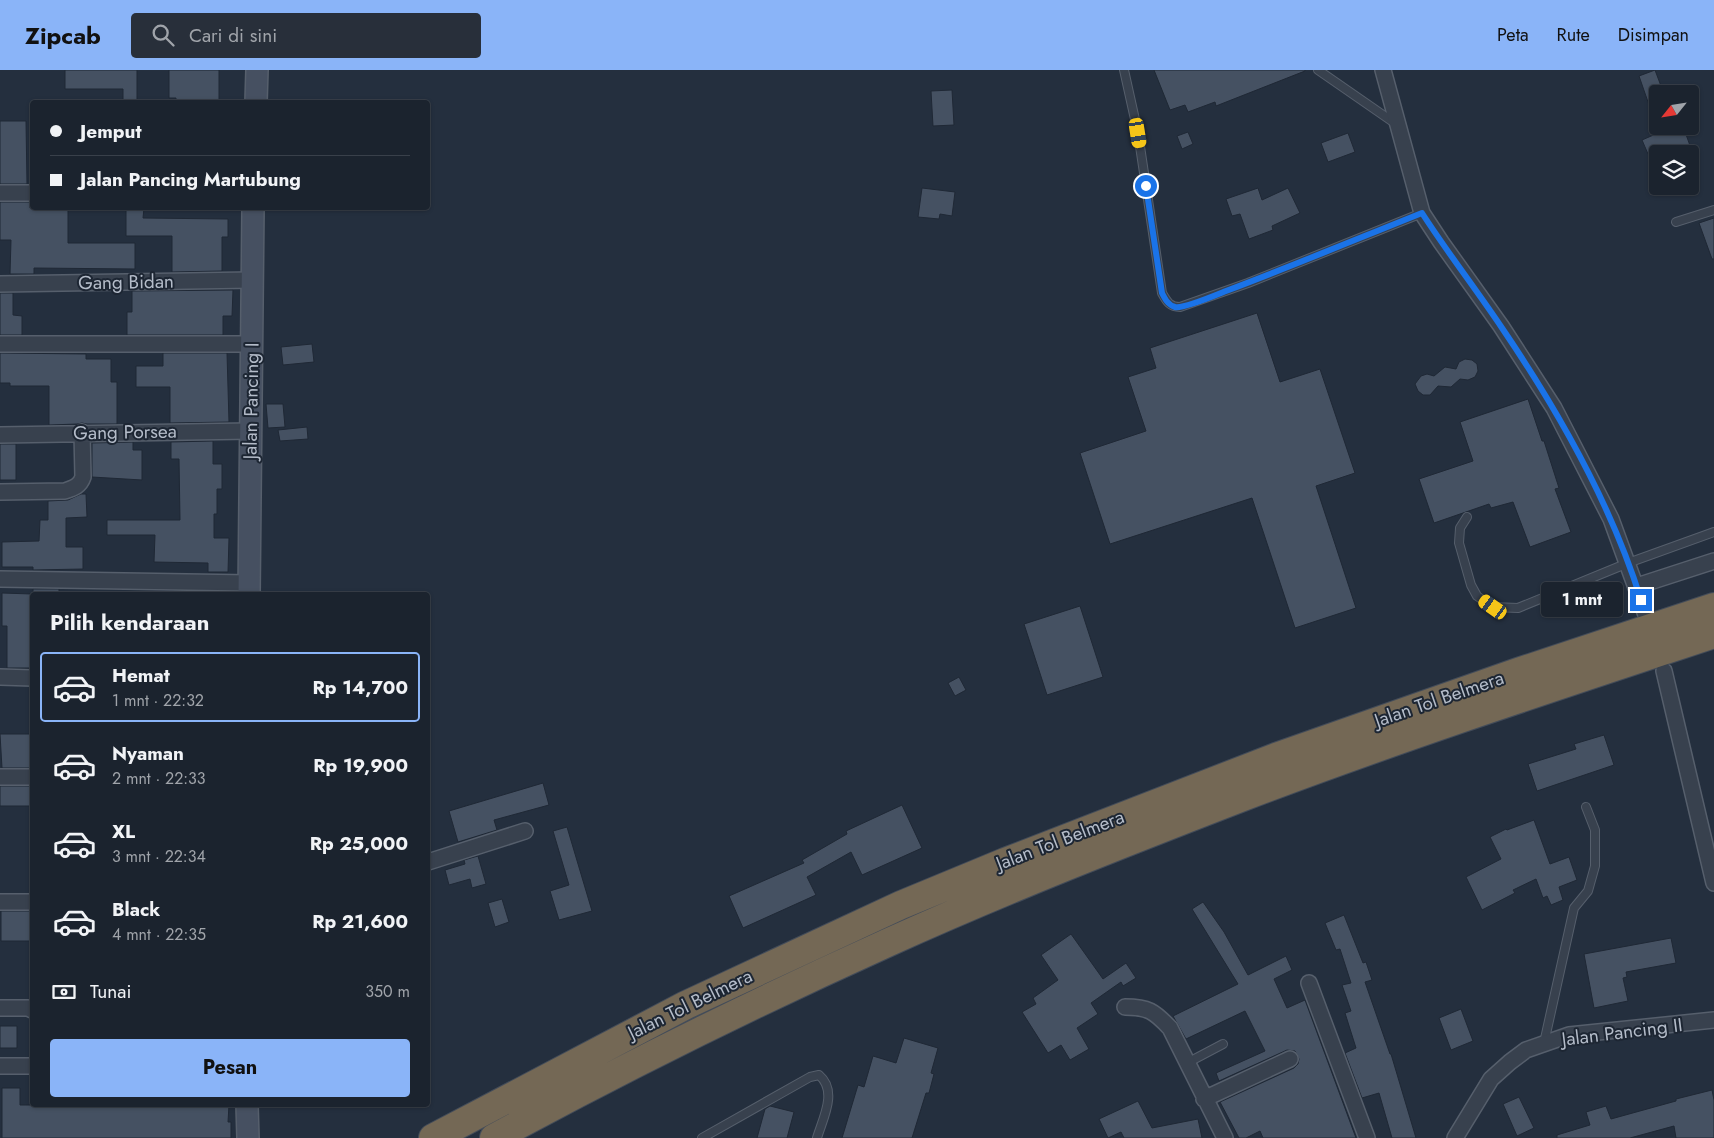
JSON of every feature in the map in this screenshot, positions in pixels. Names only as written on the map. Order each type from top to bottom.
[{"type":"highway","name":"Jalan Tol Belmera","points":[[433,1138],[686,1005],[901,905],[1004,862],[1276,756],[1518,672],[1714,607]]},
{"type":"highway","name":"Jalan Tol Belmera","points":[[494,1138],[639,1061],[762,1000],[981,902],[1197,815],[1369,751],[1714,634]]},
{"type":"main road","points":[[256,100],[258,70]]},
{"type":"main road","name":"Jalan Pancing I","points":[[249,589],[253,210]]},
{"type":"main road","points":[[247,1107],[248,1138]]},
{"type":"street","points":[[1382,70],[1422,213],[1501,326],[1554,408],[1611,519],[1646,615]]},
{"type":"street","points":[[0,193],[30,192]]},
{"type":"street","name":"Gang Bidan","points":[[0,284],[252,280]]},
{"type":"street","points":[[0,344],[252,344]]},
{"type":"street","name":"Gang Porsea","points":[[0,435],[82,432],[250,431]]},
{"type":"street","points":[[0,492],[65,491],[75,488],[81,483],[83,477],[82,432]]},
{"type":"street","points":[[1637,586],[1714,561]]},
{"type":"street","points":[[0,579],[249,589]]},
{"type":"street","points":[[1664,671],[1714,883]]},
{"type":"street","points":[[0,677],[30,678]]},
{"type":"street","points":[[0,776],[30,777]]},
{"type":"street","points":[[430,861],[525,831]]},
{"type":"street","points":[[0,902],[30,902]]},
{"type":"street","points":[[1309,983],[1366,1138]]},
{"type":"street","points":[[1125,1007],[1142,1007],[1157,1015],[1170,1028],[1225,1138]]},
{"type":"street","points":[[0,1008],[30,1009]]},
{"type":"street","name":"Jalan Pancing II","points":[[1455,1138],[1491,1079],[1526,1050],[1569,1035],[1714,1020]]},
{"type":"street","points":[[1204,1099],[1290,1059]]},
{"type":"street","points":[[0,1066],[30,1066]]},
{"type":"lane","points":[[1124,70],[1138,133],[1162,293],[1167,303],[1174,307],[1248,283],[1422,213]]},
{"type":"lane","points":[[1318,70],[1398,125]]},
{"type":"lane","points":[[1676,222],[1714,210]]},
{"type":"lane","points":[[1467,517],[1460,528],[1459,543],[1470,585],[1477,596],[1493,607],[1518,608],[1628,563],[1714,532]]},
{"type":"lane","points":[[1544,1043],[1574,908],[1588,891],[1595,866],[1595,830],[1586,806]]},
{"type":"lane","points":[[1187,1063],[1223,1044]]},
{"type":"lane","points":[[702,1138],[810,1077],[819,1075],[824,1079],[829,1092],[817,1138]]},
{"type":"building","points":[[65,70],[137,70],[137,100],[123,100],[123,89],[65,89]]},
{"type":"building","points":[[169,70],[219,70],[219,100],[176,100],[176,98],[169,98]]},
{"type":"building","points":[[1154,70],[1305,71],[1216,106],[1215,102],[1188,112],[1185,105],[1170,110]]},
{"type":"building","points":[[1655,70],[1661,85],[1649,85],[1649,105],[1639,76]]},
{"type":"building","points":[[952,90],[954,125],[933,126],[931,91]]},
{"type":"building","points":[[0,121],[26,121],[27,184],[0,184]]},
{"type":"building","points":[[1188,132],[1193,144],[1182,149],[1177,136]]},
{"type":"building","points":[[1348,133],[1355,152],[1328,162],[1321,143]]},
{"type":"building","points":[[1653,135],[1686,135],[1690,145],[1649,145],[1648,154],[1642,140]]},
{"type":"building","points":[[922,188],[955,192],[952,216],[940,214],[939,219],[918,217]]},
{"type":"building","points":[[1258,188],[1262,200],[1288,188],[1300,213],[1272,226],[1273,230],[1249,239],[1240,214],[1232,216],[1226,199]]},
{"type":"building","points":[[0,202],[30,202],[30,210],[68,210],[68,243],[135,243],[135,269],[34,268],[34,274],[10,274],[11,240],[0,240]]},
{"type":"building","points":[[126,210],[144,210],[143,218],[228,219],[228,237],[222,237],[222,271],[172,272],[172,236],[126,236]]},
{"type":"building","points":[[1714,218],[1714,259],[1712,259],[1699,223]]},
{"type":"building","points":[[233,290],[232,316],[223,316],[223,335],[127,335],[127,312],[132,312],[132,291]]},
{"type":"building","points":[[0,293],[13,293],[13,315],[22,316],[22,335],[0,335]]},
{"type":"building","points":[[1257,313],[1280,382],[1320,369],[1355,473],[1316,486],[1356,608],[1295,628],[1252,498],[1110,544],[1080,453],[1146,431],[1128,377],[1156,368],[1150,348]]},
{"type":"building","points":[[312,344],[314,362],[283,365],[281,347]]},
{"type":"building","points":[[0,353],[86,354],[86,359],[111,359],[111,382],[117,382],[117,424],[82,423],[49,425],[49,386],[10,386],[10,383],[0,383]]},
{"type":"building","points":[[163,353],[227,353],[229,422],[170,423],[170,387],[136,387],[136,366],[163,366]]},
{"type":"building","points":[[1465,359],[1472,360],[1477,364],[1478,371],[1475,377],[1468,380],[1460,379],[1451,387],[1438,386],[1430,395],[1423,395],[1418,391],[1415,384],[1421,376],[1427,374],[1434,376],[1445,367],[1456,369],[1459,362]]},
{"type":"building","points":[[1528,399],[1542,441],[1544,441],[1559,488],[1555,489],[1571,532],[1530,547],[1513,502],[1491,508],[1489,504],[1434,523],[1419,479],[1473,461],[1460,422]]},
{"type":"building","points":[[266,404],[283,404],[285,427],[268,428]]},
{"type":"building","points":[[307,427],[308,439],[280,441],[278,430]]},
{"type":"building","points":[[213,441],[213,464],[222,464],[222,489],[217,489],[217,514],[214,514],[214,538],[229,538],[228,572],[208,572],[208,563],[154,562],[155,535],[107,535],[107,520],[180,520],[179,459],[171,459],[171,442]]},
{"type":"building","points":[[133,442],[133,450],[142,450],[142,480],[92,477],[92,443]]},
{"type":"building","points":[[0,444],[16,444],[16,480],[0,480]]},
{"type":"building","points":[[81,494],[86,494],[87,517],[66,518],[66,547],[83,547],[83,569],[33,570],[33,567],[2,567],[2,542],[39,541],[40,520],[48,520],[48,501],[68,500]]},
{"type":"building","points":[[33,589],[59,589],[59,592],[33,592]]},
{"type":"building","points":[[2,593],[30,594],[30,668],[7,668],[7,626],[2,626]]},
{"type":"building","points":[[1080,606],[1103,677],[1047,695],[1024,624]]},
{"type":"building","points":[[959,677],[966,690],[955,696],[948,683]]},
{"type":"building","points":[[0,734],[30,734],[30,768],[2,768]]},
{"type":"building","points":[[1604,735],[1614,765],[1537,791],[1528,764],[1576,749],[1574,744]]},
{"type":"building","points":[[543,783],[549,805],[494,820],[497,830],[458,842],[449,811]]},
{"type":"building","points":[[0,786],[30,786],[30,806],[0,806]]},
{"type":"building","points":[[902,805],[922,848],[862,875],[851,852],[807,877],[816,895],[743,928],[729,896],[804,863],[802,860],[847,834],[846,831]]},
{"type":"building","points":[[1534,820],[1550,864],[1569,857],[1577,880],[1559,887],[1563,900],[1551,905],[1547,896],[1543,898],[1536,879],[1513,890],[1515,893],[1482,910],[1466,877],[1501,859],[1490,837],[1506,829]]},
{"type":"building","points":[[567,827],[592,911],[559,920],[550,891],[569,885],[553,831]]},
{"type":"building","points":[[478,856],[486,884],[472,888],[470,879],[449,885],[445,870],[465,864],[464,860]]},
{"type":"building","points":[[502,899],[509,922],[495,927],[488,903]]},
{"type":"building","points":[[1203,902],[1224,932],[1248,975],[1286,956],[1292,970],[1274,979],[1287,1008],[1305,1000],[1356,1138],[1263,1138],[1260,1131],[1246,1138],[1239,1138],[1220,1102],[1294,1068],[1298,1064],[1299,1059],[1295,1051],[1287,1050],[1219,1081],[1216,1073],[1265,1051],[1245,1011],[1186,1039],[1173,1016],[1238,984],[1192,909]]},
{"type":"building","points":[[1,911],[30,911],[30,941],[1,941]]},
{"type":"building","points":[[1344,915],[1363,963],[1366,962],[1372,980],[1365,982],[1391,1054],[1416,1138],[1392,1138],[1379,1093],[1362,1098],[1345,1053],[1356,1048],[1345,1013],[1351,1011],[1342,985],[1351,983],[1340,949],[1336,950],[1325,923]]},
{"type":"building","points":[[1071,934],[1103,979],[1126,963],[1136,978],[1123,986],[1121,982],[1091,1003],[1098,1014],[1077,1028],[1089,1049],[1070,1060],[1061,1045],[1048,1053],[1022,1012],[1036,1004],[1033,998],[1058,980],[1041,955]]},
{"type":"building","points":[[1671,938],[1676,963],[1626,972],[1627,977],[1623,978],[1628,1001],[1594,1008],[1584,954]]},
{"type":"building","points":[[1461,1009],[1473,1041],[1451,1050],[1439,1018]]},
{"type":"building","points":[[0,1026],[17,1026],[17,1048],[0,1048]]},
{"type":"building","points":[[904,1038],[938,1048],[931,1073],[934,1074],[929,1093],[926,1093],[912,1138],[842,1138],[858,1085],[864,1087],[873,1056],[896,1063]]},
{"type":"building","points":[[2,1088],[20,1088],[20,1105],[30,1105],[30,1107],[229,1107],[228,1122],[231,1122],[231,1138],[2,1138]]},
{"type":"building","points":[[1712,1090],[1714,1100],[1714,1138],[1676,1138],[1674,1126],[1630,1138],[1557,1138],[1557,1135],[1590,1125],[1586,1112],[1606,1106],[1611,1119]]},
{"type":"building","points":[[1519,1097],[1534,1128],[1517,1136],[1503,1104]]},
{"type":"building","points":[[1138,1101],[1152,1128],[1198,1119],[1202,1138],[1124,1138],[1121,1132],[1108,1138],[1099,1119]]},
{"type":"building","points":[[770,1106],[794,1112],[787,1138],[757,1138],[765,1109]]},
{"type":"route","points":[[1146,186],[1162,293],[1167,303],[1174,307],[1196,302],[1248,283],[1422,213],[1501,326],[1554,408],[1611,519],[1641,600]]}]
